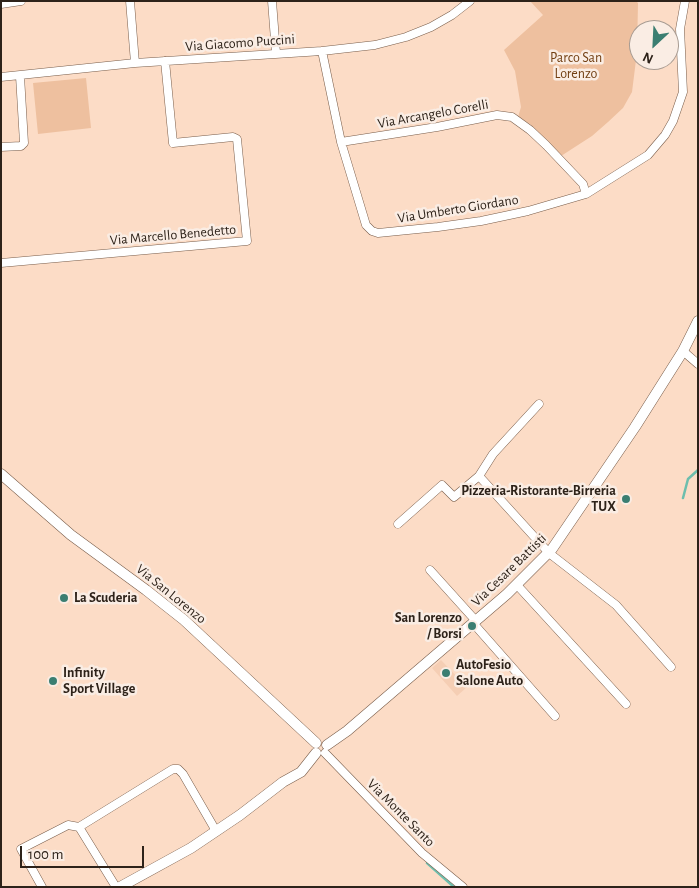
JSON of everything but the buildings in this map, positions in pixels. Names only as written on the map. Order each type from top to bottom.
[{"type":"main road","name":"Via Cesare Battisti","points":[[120,887],[191,848],[283,782],[301,772],[321,749],[354,725],[517,585],[549,553],[635,427],[683,352],[698,321]]},
{"type":"main road","name":"Via Cesare Battisti","points":[[683,352],[698,334]]},
{"type":"main road","name":"Via San Lorenzo","points":[[1,474],[71,535],[179,615],[321,749]]},
{"type":"street","points":[[1,4],[21,1]]},
{"type":"street","points":[[130,1],[135,63]]},
{"type":"street","points":[[272,1],[276,53]]},
{"type":"street","name":"Via Giacomo Puccini","points":[[1,78],[135,63],[322,51],[375,45],[406,37],[452,15],[470,1]]},
{"type":"street","name":"Via Umberto Giordano","points":[[322,51],[340,142],[366,225],[375,232],[438,227],[481,221],[528,211],[586,194],[648,155],[665,136],[683,92],[680,29],[685,1]]},
{"type":"street","name":"Via Marcello Benedetto","points":[[1,263],[247,241],[237,139],[233,137],[173,143],[165,61]]},
{"type":"street","points":[[1,147],[20,146],[24,143],[20,76]]},
{"type":"street","name":"Via Arcangelo Corelli","points":[[340,142],[437,127],[497,115],[512,117],[546,145],[582,184],[586,194]]},
{"type":"street","points":[[683,352],[698,364]]},
{"type":"street","points":[[398,524],[442,485],[454,497],[479,476],[493,454],[539,404]]},
{"type":"street","points":[[479,476],[549,553],[616,605],[671,666]]},
{"type":"street","points":[[430,570],[555,716]]},
{"type":"street","points":[[517,585],[626,704]]},
{"type":"street","name":"Via Monte Santo","points":[[321,749],[422,853],[463,887]]},
{"type":"street","points":[[42,887],[21,849],[68,825],[79,827],[173,769],[178,769],[216,831]]},
{"type":"street","points":[[79,827],[116,887]]},
{"type":"shaded area","points":[[441,660],[467,687],[457,696],[432,668]]},
{"type":"green space","name":"Parco San Lorenzo","points":[[530,1],[636,1],[638,3],[638,20],[629,20],[629,70],[635,70],[632,92],[623,108],[608,122],[592,136],[561,156],[530,124],[518,117],[521,107],[515,71],[504,50],[543,15]]},
{"type":"green space","points":[[86,78],[91,128],[38,134],[33,83]]},
{"type":"waterway","points":[[683,498],[688,479],[698,470]]},
{"type":"waterway","points":[[427,863],[454,887]]},
{"type":"place","name":"Pizzeria-Ristorante-Birreria TUX","points":[[626,499]]},
{"type":"place","name":"La Scuderia","points":[[64,598]]},
{"type":"place","name":"San Lorenzo / Borsi","points":[[472,626]]},
{"type":"place","name":"AutoFesio Salone Auto","points":[[446,673]]},
{"type":"place","name":"Infinity Sport Village","points":[[53,681]]}]
